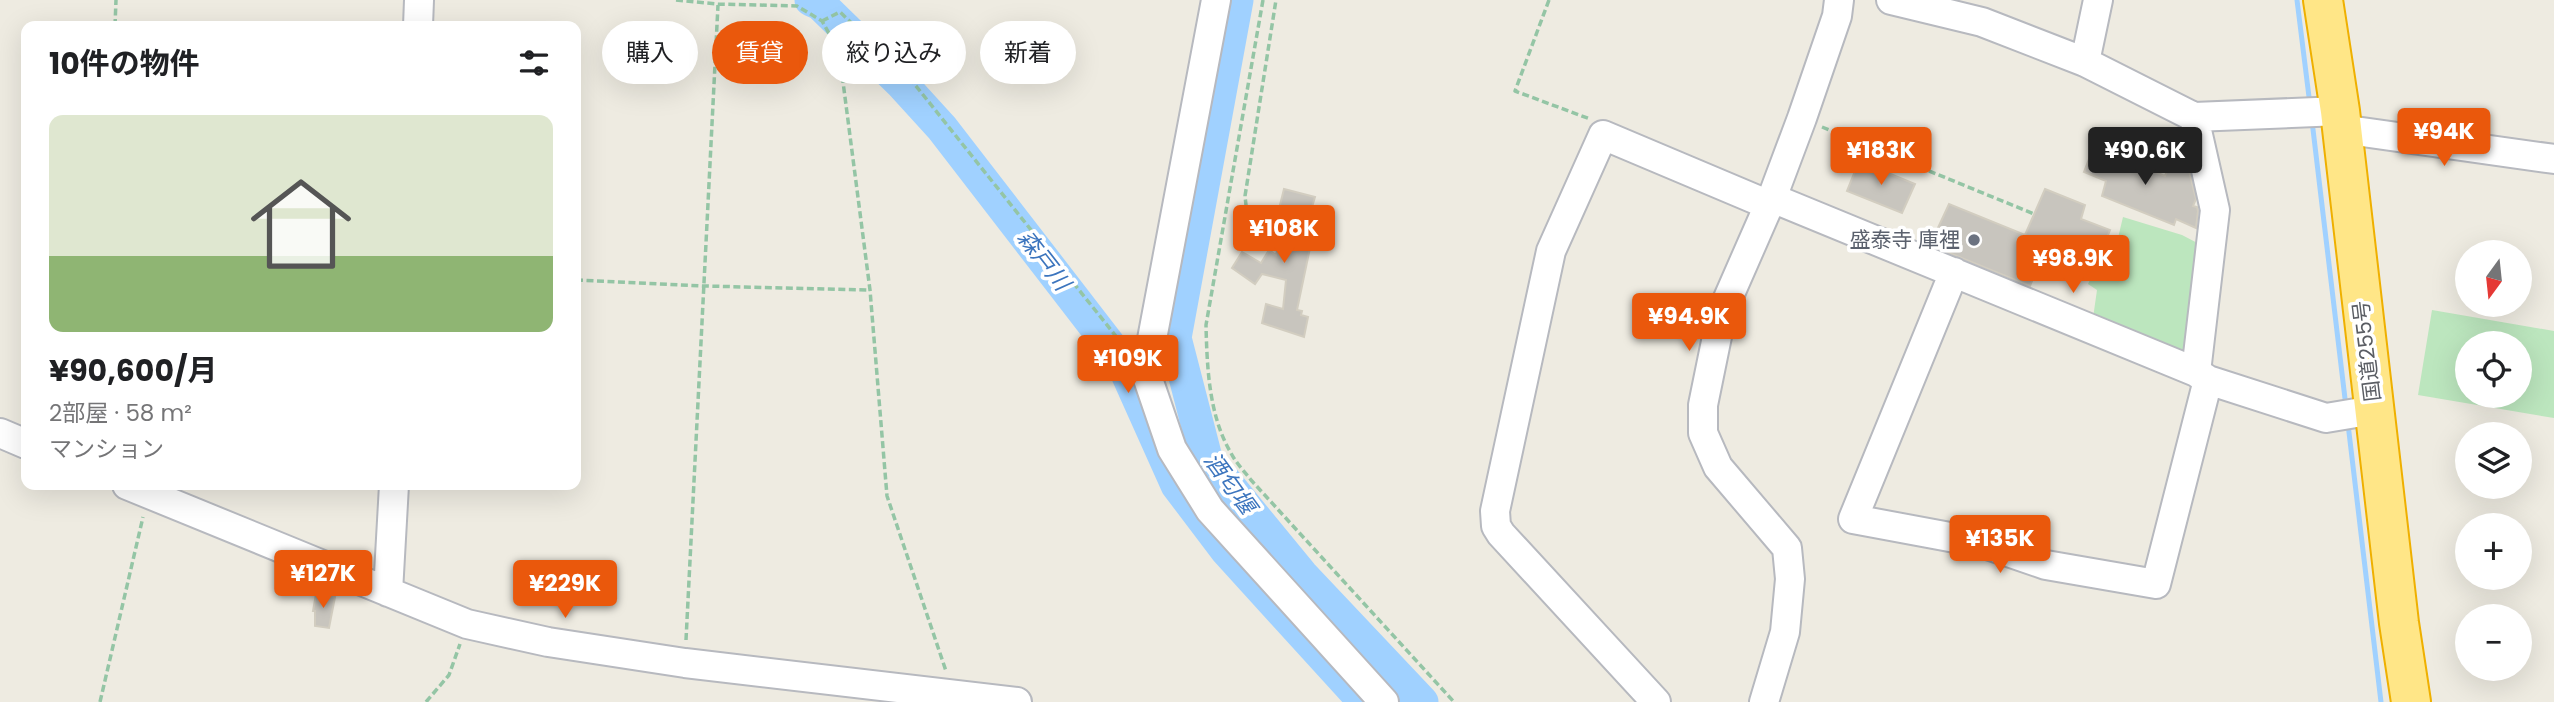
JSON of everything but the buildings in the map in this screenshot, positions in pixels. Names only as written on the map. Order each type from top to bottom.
[{"type":"highway","name":"国道255号","points":[[2323,0],[2341,120],[2411,702]]},
{"type":"street","points":[[418,21],[419,0]]},
{"type":"street","points":[[1216,0],[1147,376],[1172,449],[1210,510],[1384,702]]},
{"type":"street","points":[[1765,702],[1784,632],[1790,579],[1787,548],[1718,467],[1703,433],[1703,405],[1722,312],[1770,202],[1802,118],[1841,0]]},
{"type":"street","points":[[1891,0],[1982,23],[2085,62],[2193,117],[2341,120],[2554,159]]},
{"type":"street","points":[[2085,62],[2098,0]]},
{"type":"street","points":[[1955,272],[1853,519],[1982,543],[2046,565],[2156,584],[2202,376],[2215,217],[2193,117]]},
{"type":"street","points":[[1656,702],[1501,534],[1494,519],[1551,251],[1603,135],[1955,272],[2202,376],[2326,418],[2374,410]]},
{"type":"street","points":[[0,433],[21,442]]},
{"type":"street","points":[[140,490],[467,624],[548,642],[685,663],[1017,702]]},
{"type":"street","points":[[388,592],[394,490]]},
{"type":"path","points":[[114,21],[116,0]]},
{"type":"path","points":[[676,0],[718,5],[748,2],[797,6],[822,21],[840,12],[849,21]]},
{"type":"path","points":[[1263,0],[1206,325],[1206,363],[1211,394],[1231,453],[1251,480],[1454,702]]},
{"type":"path","points":[[1267,213],[1246,205],[1245,196],[1276,0]]},
{"type":"path","points":[[1549,0],[1515,91],[1593,120],[1603,127],[1603,135]]},
{"type":"path","points":[[685,663],[718,5]]},
{"type":"path","points":[[843,84],[870,290],[887,496],[954,694]]},
{"type":"path","points":[[914,84],[1147,376]]},
{"type":"path","points":[[1802,118],[2034,214]]},
{"type":"path","points":[[581,280],[870,290]]},
{"type":"path","points":[[100,702],[138,490]]},
{"type":"path","points":[[426,702],[449,675],[467,624]]},
{"type":"green space","points":[[2123,217],[2182,235],[2205,247],[2191,354],[2093,318],[2097,290],[2088,284],[2097,265],[2112,263]]},
{"type":"green space","points":[[2432,310],[2455,314],[2455,317],[2473,317],[2554,331],[2554,418],[2495,408],[2532,408],[2532,331],[2455,331],[2455,401],[2418,395]]},
{"type":"waterway","name":"森戸川","points":[[811,0],[820,4],[901,83],[942,128],[1121,360],[1177,485],[1227,551],[1360,697],[1376,702]]},
{"type":"waterway","name":"酒匂堰","points":[[1237,0],[1175,338],[1206,458],[1302,575],[1422,702]]},
{"type":"waterway","points":[[2297,0],[2310,105]]},
{"type":"waterway","points":[[2312,121],[2346,407]]},
{"type":"waterway","points":[[2348,424],[2381,702]]},
{"type":"place","name":"盛泰寺 庫裡","points":[[1974,240]]}]
